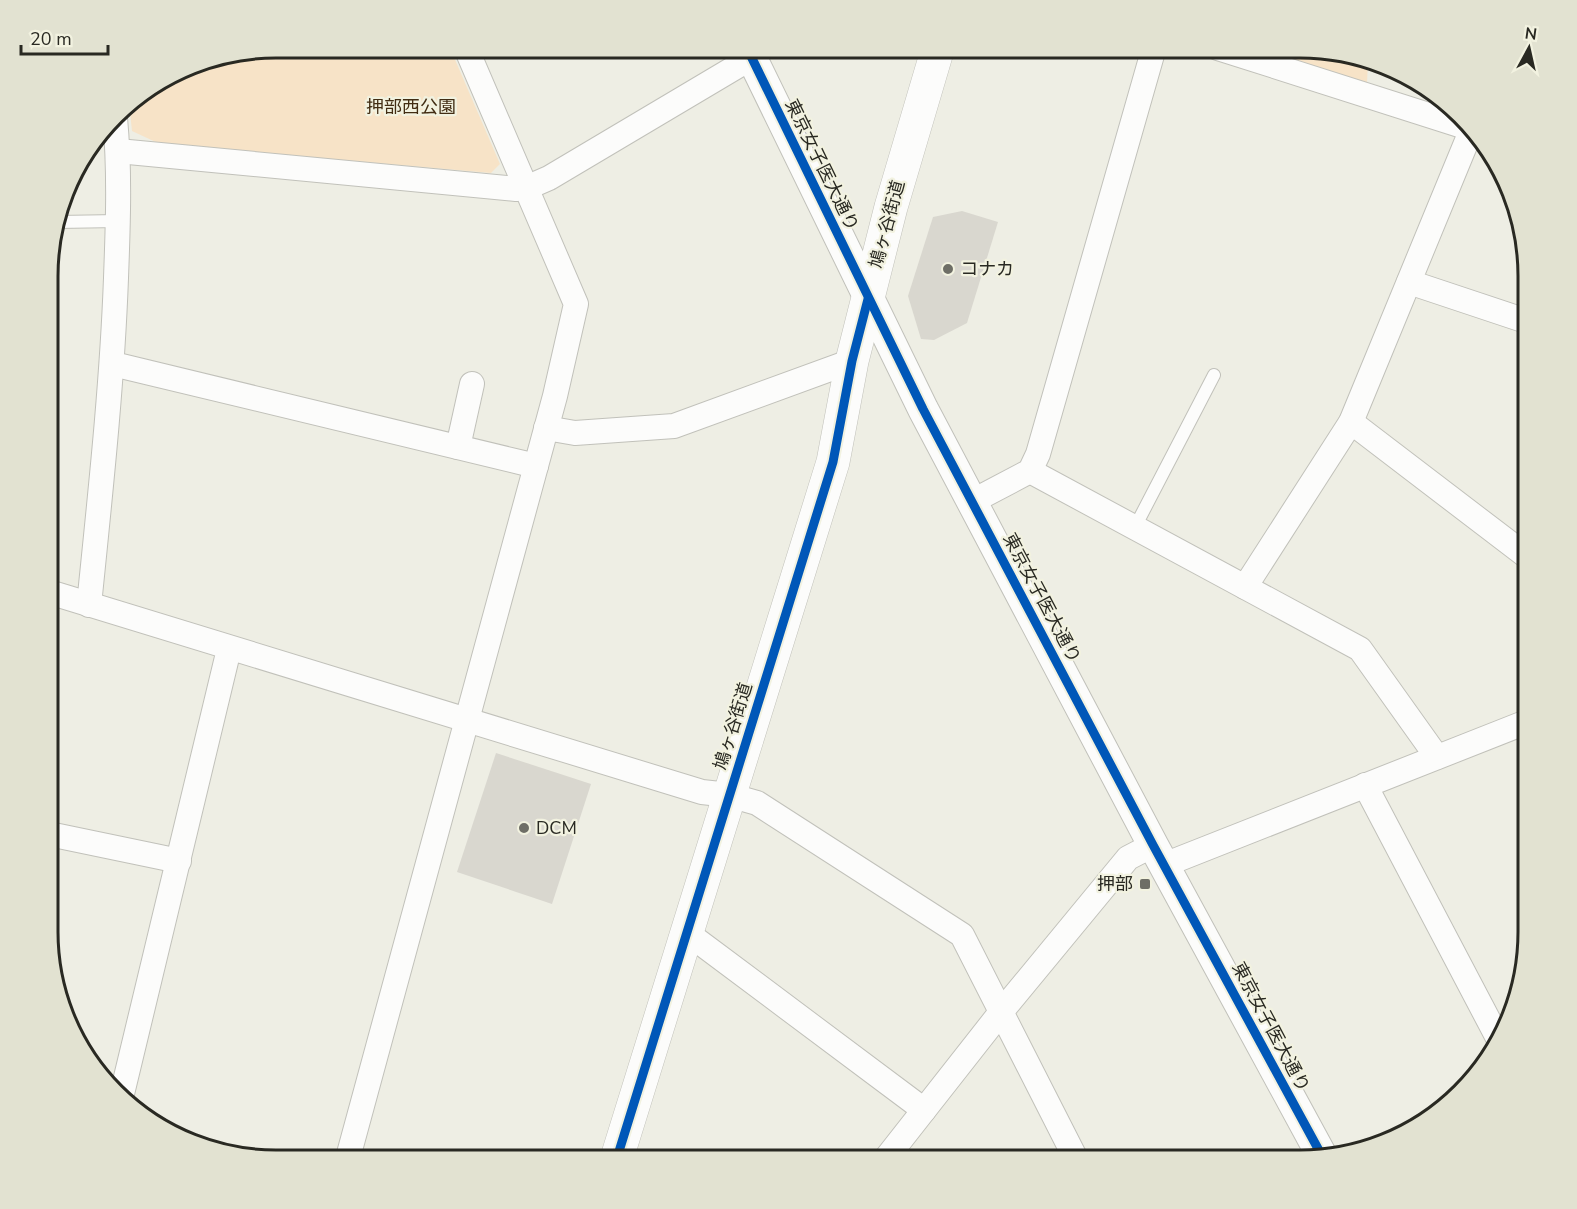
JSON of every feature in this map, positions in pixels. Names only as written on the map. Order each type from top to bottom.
[{"type":"main road","name":"鳩ヶ谷街道","points":[[619,1150],[833,462],[852,361],[891,207],[935,58]]},
{"type":"street","points":[[350,1150],[468,721],[546,428],[576,304],[470,58]]},
{"type":"street","points":[[118,151],[516,189],[526,188],[549,178],[741,58]]},
{"type":"street","name":"東京女子医大通り","points":[[751,58],[868,298],[973,501],[1159,855],[1319,1150]]},
{"type":"street","points":[[973,501],[1030,471],[1038,454],[1151,58]]},
{"type":"street","points":[[1249,58],[1457,125]]},
{"type":"street","points":[[89,605],[112,364],[118,221],[116,129]]},
{"type":"street","points":[[1245,587],[1351,422],[1467,137]]},
{"type":"street","points":[[1409,282],[1518,318]]},
{"type":"street","points":[[546,428],[575,433],[674,426],[852,361]]},
{"type":"street","points":[[112,364],[536,466]]},
{"type":"street","points":[[458,447],[472,384]]},
{"type":"street","points":[[1351,422],[1518,550]]},
{"type":"street","points":[[1030,471],[1360,649],[1437,757]]},
{"type":"street","points":[[58,595],[702,792],[729,795],[758,803],[962,935],[1071,1150]]},
{"type":"street","points":[[123,1088],[229,649]]},
{"type":"street","points":[[893,1150],[1001,1012],[1128,858],[1159,855],[1365,785],[1518,725]]},
{"type":"street","points":[[1365,785],[1495,1032]]},
{"type":"street","points":[[58,836],[179,861]]},
{"type":"street","points":[[686,932],[924,1110]]},
{"type":"lane","points":[[66,222],[118,221]]},
{"type":"lane","points":[[1134,529],[1214,375]]},
{"type":"green space","name":"押部西公園","points":[[277,58],[454,58],[500,164],[491,173],[160,144],[132,131],[130,115],[156,95],[193,75],[220,66],[248,60]]},
{"type":"green space","points":[[1286,58],[1329,60],[1368,69],[1367,83]]},
{"type":"building","points":[[962,211],[998,222],[967,323],[934,340],[921,339],[908,296],[933,217]]},
{"type":"building","name":"DCM","points":[[496,753],[591,784],[552,904],[457,872]]},
{"type":"cycle path","points":[[752,58],[923,409],[1153,845],[1319,1150]]},
{"type":"cycle path","points":[[619,1150],[833,462],[852,361],[868,299]]},
{"type":"place","name":"コナカ","points":[[948,269]]},
{"type":"place","name":"DCM","points":[[524,828]]},
{"type":"place","name":"押部","points":[[1145,884]]}]
